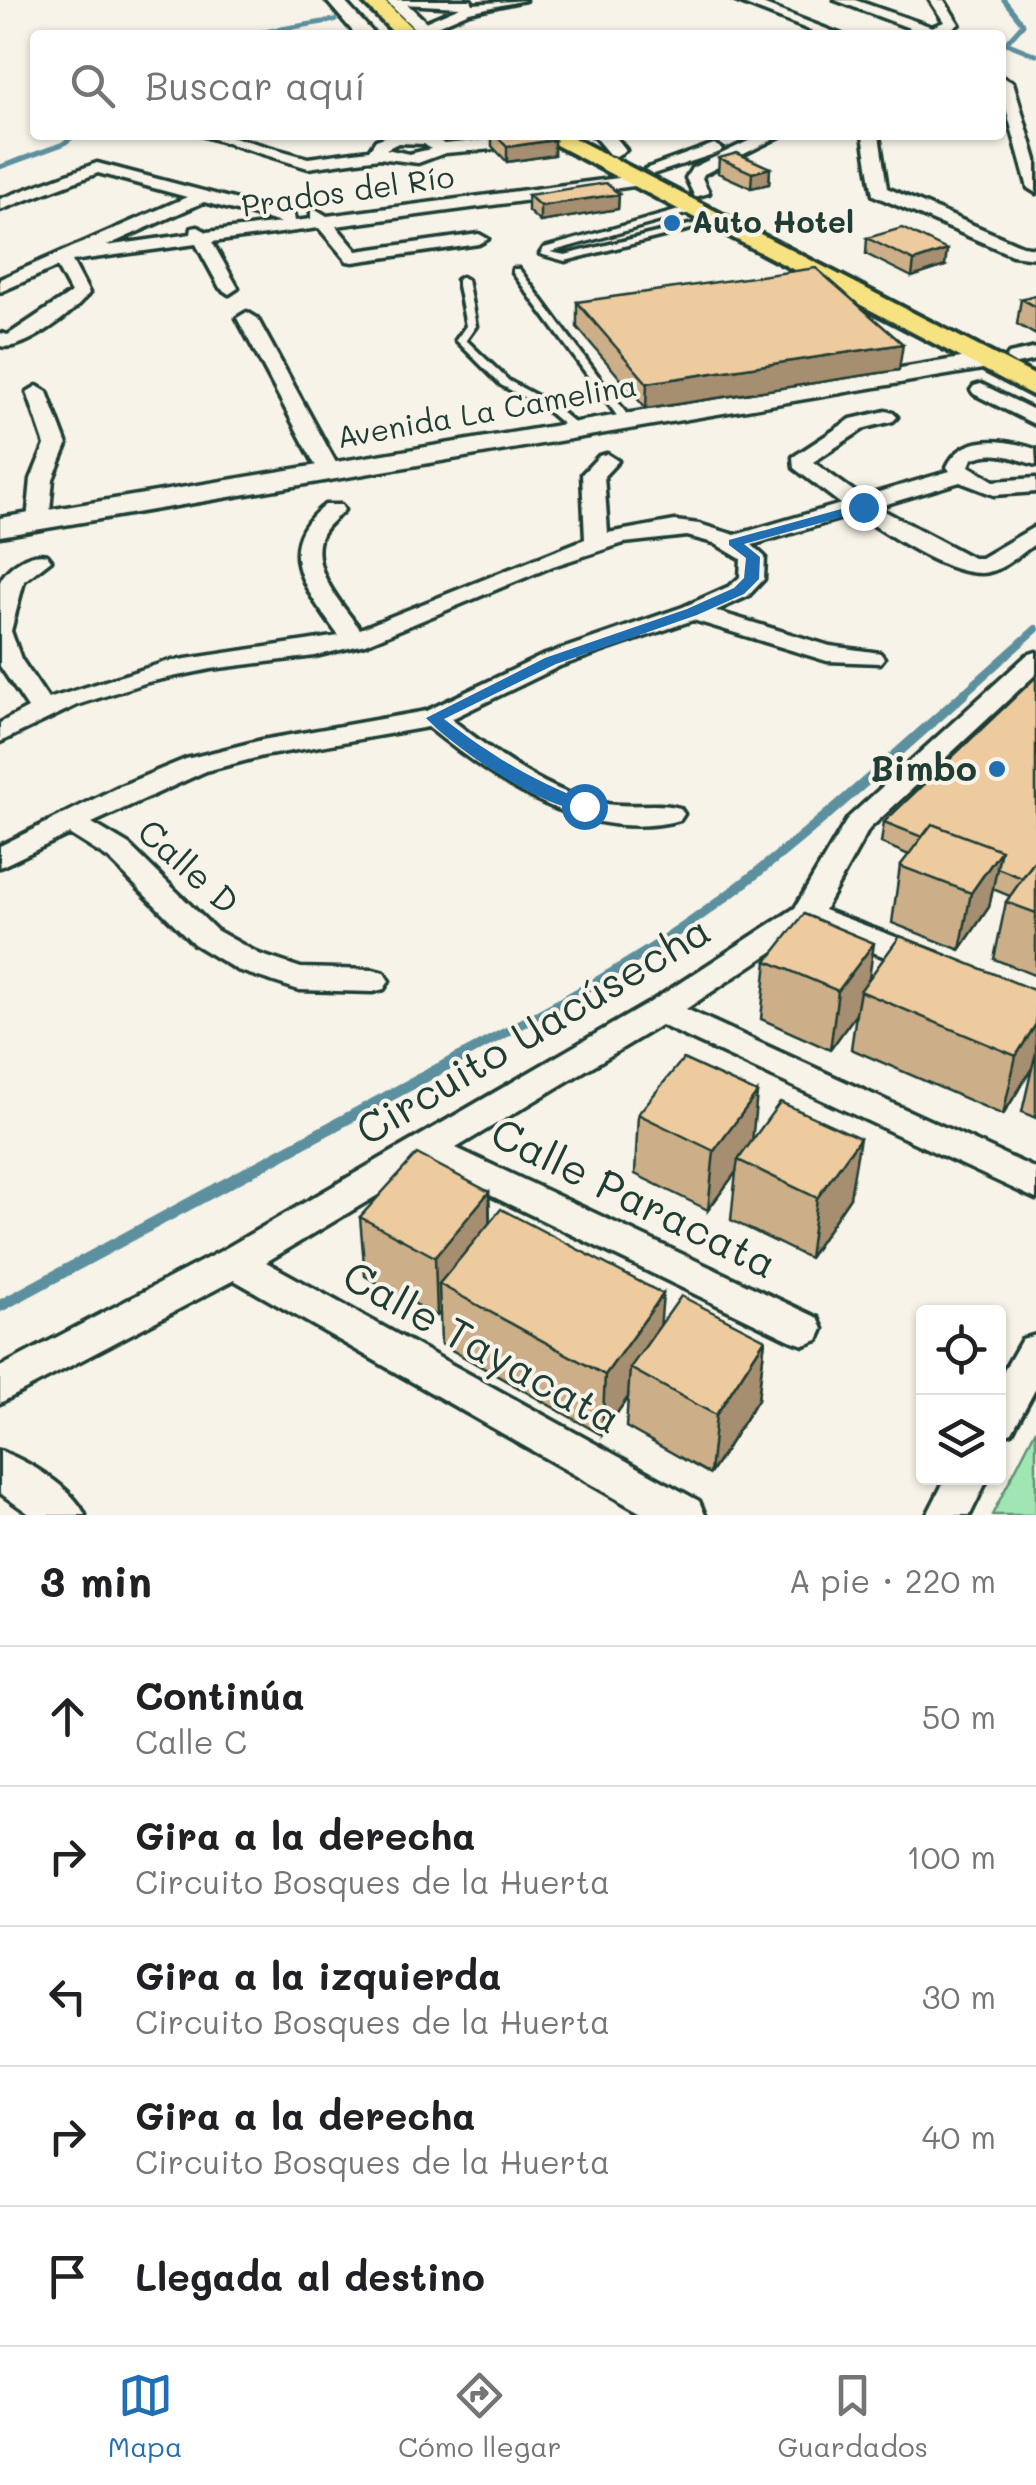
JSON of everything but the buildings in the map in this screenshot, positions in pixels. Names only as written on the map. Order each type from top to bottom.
[{"type":"main road","points":[[350,0],[396,27]]},
{"type":"main road","points":[[372,0],[396,27]]},
{"type":"main road","points":[[564,140],[626,162],[702,208],[1036,388]]},
{"type":"main road","points":[[702,208],[1030,360]]},
{"type":"street","points":[[334,0],[396,27],[518,0]]},
{"type":"street","points":[[402,0],[461,4],[484,0]]},
{"type":"street","points":[[740,0],[821,30]]},
{"type":"street","points":[[842,0],[918,30]]},
{"type":"street","points":[[937,0],[952,24],[938,30]]},
{"type":"street","points":[[1006,82],[1036,188]]},
{"type":"street","points":[[380,153],[378,146],[388,140]]},
{"type":"street","points":[[414,140],[434,144],[536,140]]},
{"type":"street","points":[[244,141],[308,162],[380,153],[414,159],[434,144],[454,140]]},
{"type":"street","points":[[702,208],[694,178],[712,156],[739,140]]},
{"type":"street","points":[[88,247],[200,236],[288,219],[321,219],[626,162],[712,156],[759,140]]},
{"type":"street","points":[[873,140],[879,191],[1018,251],[1036,253]]},
{"type":"street","name":"Prados del Río","points":[[65,257],[321,219],[451,206],[626,162]]},
{"type":"street","points":[[0,205],[97,168],[288,219]]},
{"type":"street","points":[[0,286],[203,196]]},
{"type":"street","points":[[321,219],[353,257],[478,239],[451,206]]},
{"type":"street","points":[[200,236],[229,288]]},
{"type":"street","points":[[0,339],[9,343],[72,304],[80,292],[65,257]]},
{"type":"street","points":[[247,318],[330,472]]},
{"type":"street","name":"Avenida La Camelina","points":[[0,527],[985,362]]},
{"type":"street","points":[[980,390],[1036,419]]},
{"type":"street","points":[[36,392],[56,445],[42,479],[38,521]]},
{"type":"street","points":[[886,417],[858,423],[804,456],[802,463],[863,507],[959,564],[982,567],[1036,533]]},
{"type":"street","points":[[971,479],[958,461],[972,450],[1012,449],[1036,441]]},
{"type":"street","points":[[1012,449],[1036,458]]},
{"type":"street","points":[[596,545],[593,474],[607,461]]},
{"type":"street","points":[[0,734],[41,708],[190,665],[300,651],[354,639],[492,580],[596,545],[668,528],[703,530],[744,550],[885,520],[971,479]]},
{"type":"street","points":[[744,550],[863,507],[971,479],[1008,490],[1036,485]]},
{"type":"street","points":[[333,510],[312,526],[307,548],[310,568],[316,585],[354,639]]},
{"type":"street","points":[[0,858],[128,793],[196,765],[262,748],[434,718],[565,655],[692,612],[739,591],[752,579],[744,550]]},
{"type":"street","points":[[39,560],[13,578],[0,631],[8,659],[41,708]]},
{"type":"street","points":[[692,612],[828,653],[871,658]]},
{"type":"street","name":"Circuito Uacúsecha","points":[[0,1386],[234,1262],[660,1011],[806,914],[858,824],[1036,660]]},
{"type":"street","points":[[434,718],[490,763],[530,785],[584,806],[624,816],[670,814]]},
{"type":"street","name":"Calle D","points":[[72,822],[120,852],[205,938],[248,962],[298,979],[373,981]]},
{"type":"street","points":[[806,914],[948,968]]},
{"type":"street","points":[[660,1011],[1036,1185]]},
{"type":"street","name":"Calle Paracata","points":[[425,1148],[804,1330]]},
{"type":"street","name":"Calle Tayacata","points":[[234,1262],[668,1511]]},
{"type":"street","points":[[1006,1405],[1036,1350]]},
{"type":"street","points":[[0,1469],[64,1515]]},
{"type":"street","points":[[948,1515],[964,1485]]},
{"type":"lane","points":[[702,208],[564,258],[544,254],[547,250],[702,208]]},
{"type":"lane","points":[[516,272],[628,422]]},
{"type":"lane","points":[[462,280],[470,326],[461,340],[505,383],[548,406],[576,430]]},
{"type":"green space","points":[[1036,1429],[1036,1515],[992,1515]]},
{"type":"waterway","points":[[1004,0],[1023,24],[1006,43],[1036,55]]},
{"type":"waterway","points":[[276,30],[335,20]]},
{"type":"waterway","points":[[0,167],[68,140]]},
{"type":"waterway","points":[[962,695],[1036,629]]},
{"type":"waterway","points":[[458,1058],[592,984],[689,923],[814,826],[965,693]]},
{"type":"waterway","points":[[0,1306],[463,1056]]},
{"type":"place","name":"Auto Hotel","points":[[672,223]]},
{"type":"place","name":"Bimbo","points":[[997,769]]},
{"type":"route","points":[[584,806],[530,785],[490,763],[434,718],[551,661],[692,612],[739,591],[752,579],[754,557],[734,542],[863,507]]}]
